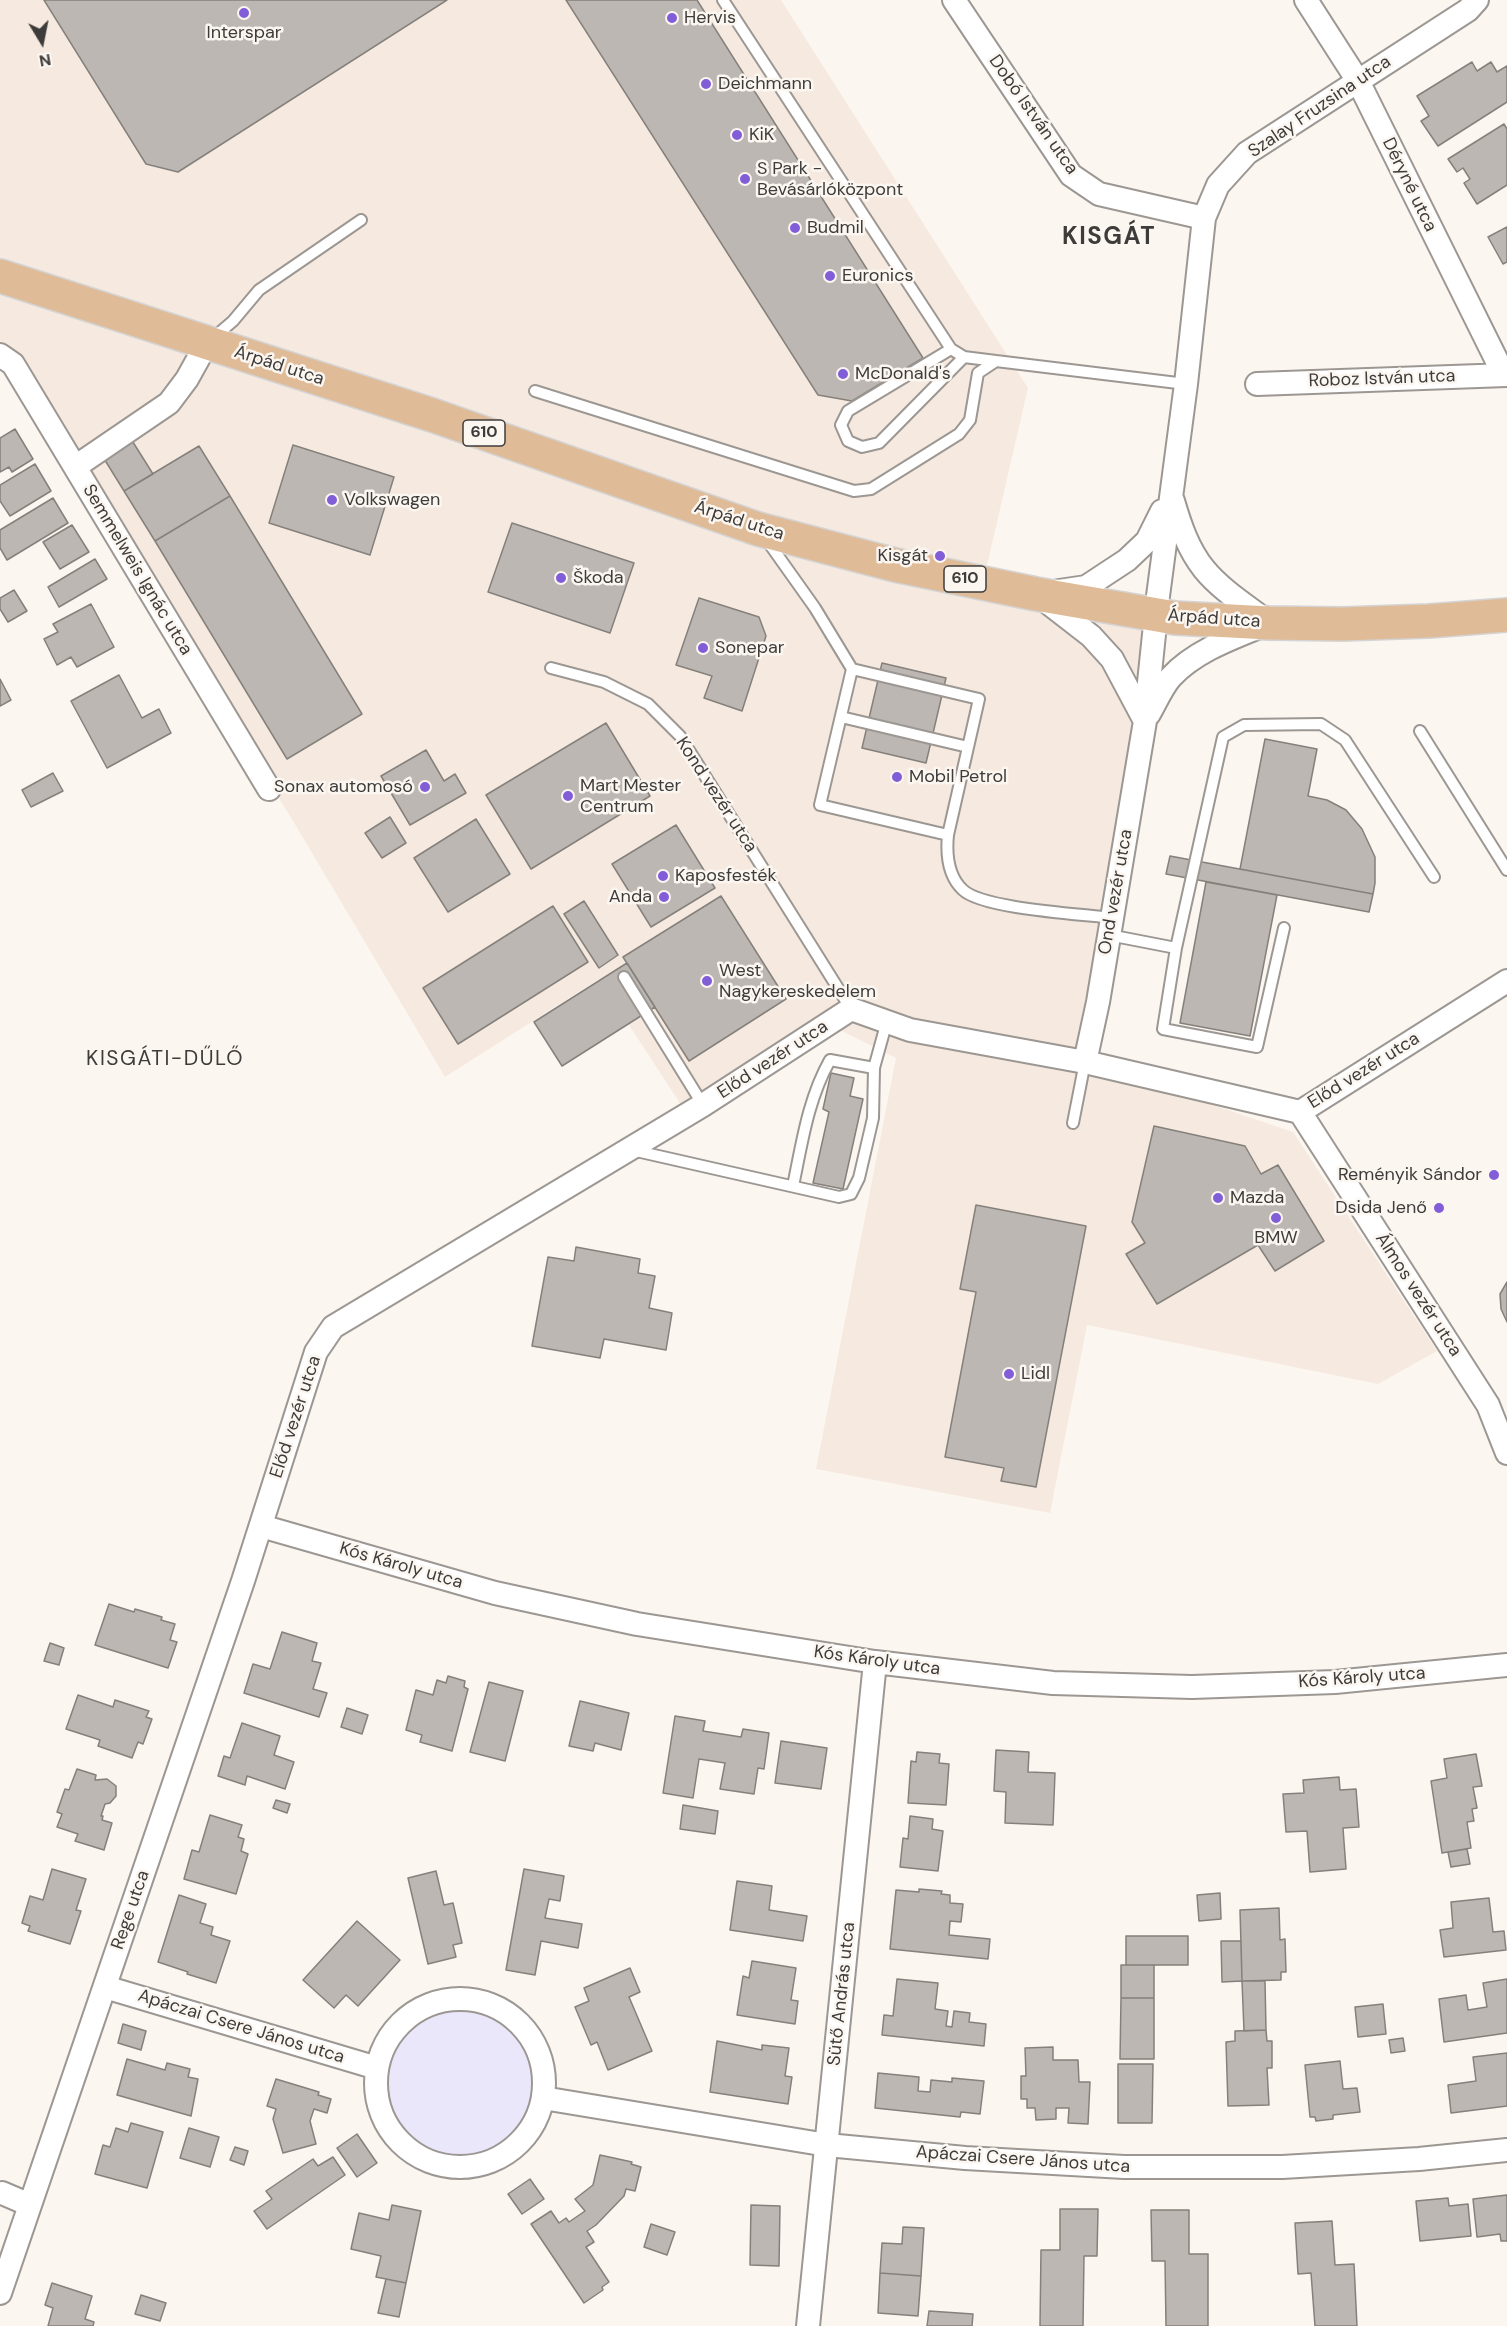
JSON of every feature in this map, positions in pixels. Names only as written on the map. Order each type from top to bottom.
[{"type":"main road","name":"Árpád utca","points":[[0,276],[432,415],[758,529],[894,565],[1036,594],[1175,618],[1269,623],[1429,621],[1507,615]]},
{"type":"street","name":"Dobó István utca","points":[[954,0],[1071,175],[1099,194],[1204,218]]},
{"type":"street","name":"Déryné utca","points":[[1306,0],[1358,81],[1505,375]]},
{"type":"street","name":"Szalay Fruzsina utca","points":[[1156,614],[1186,384],[1204,218],[1218,185],[1246,153],[1468,10],[1477,0]]},
{"type":"street","points":[[75,467],[169,403],[187,379],[207,343]]},
{"type":"street","name":"Semmelweis Ignác utca","points":[[0,355],[13,364],[269,789]]},
{"type":"street","name":"Roboz István utca","points":[[1257,384],[1505,375]]},
{"type":"street","name":"Szalay Fruzsina utca","points":[[1036,594],[1086,587],[1127,560],[1147,541],[1171,494]]},
{"type":"street","name":"Szalay Fruzsina utca","points":[[1171,494],[1184,535],[1203,568],[1214,580],[1269,623]]},
{"type":"street","points":[[1036,594],[1091,636],[1112,659],[1145,721]]},
{"type":"street","name":"Ond vezér utca","points":[[1085,1062],[1098,1002],[1145,721],[1156,614]]},
{"type":"street","name":"Ond vezér utca","points":[[1145,721],[1169,678],[1214,646],[1269,623]]},
{"type":"street","name":"Előd vezér utca","points":[[261,1526],[316,1352],[333,1327],[703,1105],[851,1009],[910,1030],[1085,1062],[1300,1112],[1507,981]]},
{"type":"street","name":"Álmos vezér utca","points":[[1300,1112],[1488,1405],[1507,1453]]},
{"type":"street","name":"Kós Károly utca","points":[[261,1526],[495,1593],[637,1624],[875,1662],[1053,1683],[1192,1687],[1335,1682],[1507,1665]]},
{"type":"street","name":"Rege utca","points":[[0,2293],[261,1526]]},
{"type":"street","name":"Sütő András utca","points":[[808,2326],[875,1662]]},
{"type":"street","name":"Apáczai Csere János utca","points":[[105,1987],[377,2067]]},
{"type":"street","points":[[464,1998],[494,2005],[519,2021],[537,2046],[545,2075],[543,2098],[543,2105],[530,2131],[510,2151],[484,2164],[456,2168],[428,2161],[404,2146],[386,2124],[376,2097],[377,2067],[387,2039],[407,2017],[434,2002],[464,1998]]},
{"type":"street","name":"Apáczai Csere János utca","points":[[543,2098],[827,2145],[965,2158],[1124,2167],[1282,2167],[1419,2159],[1507,2150]]},
{"type":"street","points":[[2,2193],[30,2205]]},
{"type":"lane","points":[[723,0],[951,349],[964,357],[1186,384]]},
{"type":"lane","points":[[207,343],[233,321],[259,290],[361,220]]},
{"type":"lane","points":[[951,349],[848,411],[842,425],[848,441],[862,447],[879,443],[964,357]]},
{"type":"lane","points":[[535,391],[854,490],[871,489],[959,435],[970,420],[978,373],[996,361]]},
{"type":"lane","points":[[758,529],[815,608],[852,669],[820,805],[948,835]]},
{"type":"lane","name":"Kond vezér utca","points":[[551,668],[604,682],[648,704],[680,736],[851,1009]]},
{"type":"lane","points":[[852,669],[979,699],[948,835],[946,855],[953,878],[964,892],[983,900],[1111,927],[1176,948]]},
{"type":"lane","points":[[841,717],[968,747]]},
{"type":"lane","points":[[1284,928],[1257,1047],[1163,1029],[1176,948],[1223,737],[1244,725],[1321,724],[1345,740],[1434,878]]},
{"type":"lane","points":[[1420,731],[1507,870]]},
{"type":"lane","points":[[624,977],[703,1105]]},
{"type":"lane","points":[[629,1150],[839,1197],[851,1194],[860,1178],[873,1118],[874,1068],[887,1022]]},
{"type":"lane","points":[[793,1186],[808,1112],[821,1076],[830,1060],[874,1068]]},
{"type":"lane","points":[[1073,1123],[1085,1062]]},
{"type":"shaded area","points":[[0,0],[781,0],[1028,388],[983,583],[753,537],[1155,618],[1085,1062],[1293,1132],[1437,1351],[1378,1384],[1087,1325],[1050,1513],[816,1469],[896,1058],[828,1024],[687,1114],[599,979],[445,1077],[293,821],[0,348]]},
{"type":"shaded area","points":[[459,2009],[487,2015],[510,2031],[526,2054],[532,2082],[526,2110],[510,2133],[487,2149],[459,2155],[431,2149],[408,2133],[392,2110],[386,2082],[392,2054],[408,2031],[431,2015]]},
{"type":"building","points":[[44,0],[447,0],[178,172],[146,164]]},
{"type":"building","name":"S Park - Bevásárlóközpont","points":[[566,0],[697,0],[923,358],[852,401],[818,395]]},
{"type":"building","points":[[1472,62],[1477,71],[1491,62],[1497,72],[1507,66],[1507,102],[1438,146],[1421,121],[1429,116],[1417,96]]},
{"type":"building","points":[[1504,124],[1507,129],[1507,185],[1477,204],[1464,183],[1470,179],[1463,168],[1457,172],[1448,159]]},
{"type":"building","points":[[1507,227],[1507,262],[1503,264],[1488,237]]},
{"type":"building","points":[[15,429],[33,459],[12,472],[9,467],[0,472],[0,438]]},
{"type":"building","points":[[131,439],[153,474],[124,491],[103,457]]},
{"type":"building","name":"Volkswagen","points":[[293,445],[394,477],[370,555],[269,523]]},
{"type":"building","points":[[199,446],[230,496],[155,541],[124,491]]},
{"type":"building","points":[[35,464],[51,491],[10,516],[0,501],[0,485]]},
{"type":"building","points":[[230,496],[362,714],[287,759],[155,541]]},
{"type":"building","points":[[53,498],[68,523],[7,560],[0,548],[0,530]]},
{"type":"building","name":"Škoda","points":[[512,523],[634,563],[610,633],[488,592]]},
{"type":"building","points":[[72,525],[89,552],[60,569],[43,542]]},
{"type":"building","points":[[95,559],[107,579],[59,607],[48,587]]},
{"type":"building","points":[[14,590],[27,611],[8,622],[0,609],[0,598]]},
{"type":"building","points":[[699,598],[759,617],[766,636],[742,711],[704,698],[712,676],[676,665]]},
{"type":"building","points":[[91,604],[114,647],[77,667],[71,657],[57,665],[44,639],[58,632],[53,624]]},
{"type":"building","points":[[882,663],[946,678],[926,763],[862,748]]},
{"type":"building","points":[[119,675],[142,718],[159,709],[171,733],[107,768],[71,701]]},
{"type":"building","points":[[0,679],[11,700],[0,706]]},
{"type":"building","name":"Mart Mester Centrum","points":[[606,723],[650,796],[531,869],[486,795]]},
{"type":"building","points":[[1265,739],[1317,749],[1308,796],[1327,800],[1346,810],[1362,829],[1375,857],[1373,894],[1240,869]]},
{"type":"building","name":"Sonax automosó","points":[[426,750],[444,781],[455,774],[466,793],[410,825],[381,776]]},
{"type":"building","points":[[53,773],[63,791],[31,807],[22,790]]},
{"type":"building","points":[[390,817],[406,843],[382,858],[365,833]]},
{"type":"building","points":[[476,819],[510,874],[448,912],[414,858]]},
{"type":"building","name":"Kaposfesték","points":[[676,825],[715,888],[651,927],[612,864]]},
{"type":"building","points":[[1170,856],[1373,894],[1369,912],[1166,874]]},
{"type":"building","points":[[1206,882],[1277,895],[1250,1036],[1180,1023]]},
{"type":"building","name":"West Nagykereskedelem","points":[[721,896],[786,999],[689,1061],[623,957]]},
{"type":"building","points":[[584,901],[618,955],[599,968],[564,914]]},
{"type":"building","points":[[553,906],[588,962],[458,1044],[423,988]]},
{"type":"building","points":[[627,963],[655,1007],[562,1066],[534,1022]]},
{"type":"building","points":[[831,1073],[854,1078],[850,1096],[863,1099],[843,1189],[813,1183],[829,1112],[823,1109]]},
{"type":"building","name":"Mazda","points":[[1154,1126],[1245,1146],[1261,1174],[1278,1165],[1324,1241],[1275,1271],[1258,1245],[1157,1304],[1126,1254],[1145,1243],[1132,1222]]},
{"type":"building","name":"Lidl","points":[[976,1205],[1086,1226],[1036,1487],[1001,1481],[1004,1468],[945,1457],[976,1292],[960,1289]]},
{"type":"building","points":[[576,1247],[640,1259],[638,1273],[655,1276],[649,1308],[672,1313],[666,1350],[604,1339],[600,1358],[532,1346],[548,1257],[574,1261]]},
{"type":"building","points":[[1507,1282],[1507,1322],[1501,1309],[1500,1294]]},
{"type":"building","points":[[109,1604],[134,1612],[135,1609],[162,1617],[161,1620],[175,1624],[170,1640],[177,1642],[168,1668],[95,1645]]},
{"type":"building","points":[[282,1632],[317,1643],[312,1661],[321,1663],[313,1689],[327,1693],[319,1717],[244,1693],[253,1664],[270,1669]]},
{"type":"building","points":[[50,1643],[64,1648],[59,1665],[44,1661]]},
{"type":"building","points":[[448,1676],[465,1681],[464,1687],[468,1689],[452,1751],[420,1742],[422,1735],[406,1730],[416,1690],[433,1695],[437,1680],[446,1683]]},
{"type":"building","points":[[489,1682],[523,1691],[505,1761],[470,1752]]},
{"type":"building","points":[[78,1695],[113,1707],[115,1700],[149,1711],[146,1717],[152,1719],[143,1744],[138,1742],[132,1758],[98,1746],[100,1740],[66,1729]]},
{"type":"building","points":[[580,1701],[629,1713],[621,1750],[595,1743],[593,1751],[569,1746]]},
{"type":"building","points":[[347,1708],[368,1715],[362,1734],[341,1727]]},
{"type":"building","points":[[675,1716],[705,1721],[703,1731],[741,1737],[743,1729],[769,1733],[764,1769],[758,1768],[754,1794],[720,1789],[725,1763],[699,1759],[693,1798],[663,1793]]},
{"type":"building","points":[[242,1723],[280,1736],[274,1755],[294,1762],[285,1789],[247,1776],[245,1785],[218,1776],[224,1756],[230,1758]]},
{"type":"building","points":[[781,1741],[827,1748],[821,1789],[775,1783]]},
{"type":"building","points":[[996,1750],[1029,1752],[1028,1772],[1055,1773],[1053,1825],[1005,1823],[1006,1792],[994,1791]]},
{"type":"building","points":[[917,1752],[940,1754],[939,1763],[949,1764],[946,1805],[908,1803],[911,1761],[916,1762]]},
{"type":"building","points":[[1476,1754],[1482,1786],[1473,1787],[1477,1808],[1472,1809],[1474,1821],[1467,1822],[1471,1848],[1442,1853],[1431,1781],[1447,1778],[1444,1759]]},
{"type":"building","points":[[77,1769],[96,1775],[95,1780],[107,1779],[116,1786],[116,1796],[110,1803],[105,1804],[101,1816],[103,1816],[102,1820],[112,1823],[104,1850],[75,1841],[78,1834],[57,1827],[62,1814],[57,1812],[65,1789],[69,1790]]},
{"type":"building","points":[[1339,1777],[1340,1790],[1356,1789],[1359,1827],[1343,1828],[1346,1869],[1310,1872],[1307,1831],[1286,1832],[1283,1794],[1304,1793],[1303,1780]]},
{"type":"building","points":[[276,1800],[290,1804],[287,1813],[273,1808]]},
{"type":"building","points":[[683,1805],[718,1811],[715,1834],[680,1829]]},
{"type":"building","points":[[210,1815],[242,1825],[238,1837],[244,1839],[241,1851],[248,1854],[236,1894],[184,1879],[192,1850],[199,1852]]},
{"type":"building","points":[[910,1816],[933,1819],[932,1829],[943,1831],[938,1871],[900,1867],[903,1838],[908,1839]]},
{"type":"building","points":[[1467,1849],[1470,1864],[1451,1867],[1448,1852]]},
{"type":"building","points":[[52,1869],[86,1879],[76,1910],[81,1911],[70,1944],[28,1931],[30,1926],[22,1923],[30,1896],[43,1900]]},
{"type":"building","points":[[524,1869],[564,1876],[560,1901],[549,1899],[545,1918],[582,1924],[578,1948],[541,1941],[535,1975],[506,1970]]},
{"type":"building","points":[[436,1871],[444,1905],[453,1903],[462,1943],[453,1945],[456,1957],[428,1964],[408,1878]]},
{"type":"building","points":[[737,1881],[772,1886],[769,1910],[807,1916],[803,1941],[730,1930]]},
{"type":"building","points":[[919,1889],[942,1891],[941,1894],[950,1895],[950,1903],[963,1904],[961,1922],[950,1921],[949,1935],[990,1939],[988,1959],[890,1949],[896,1890],[919,1892]]},
{"type":"building","points":[[1220,1893],[1221,1919],[1199,1921],[1197,1895]]},
{"type":"building","points":[[179,1895],[206,1904],[200,1923],[213,1927],[211,1935],[230,1941],[216,1983],[158,1962]]},
{"type":"building","points":[[1489,1898],[1493,1932],[1504,1931],[1506,1950],[1444,1957],[1440,1930],[1453,1928],[1451,1902]]},
{"type":"building","points":[[1279,1908],[1280,1940],[1285,1939],[1286,1972],[1281,1972],[1281,1980],[1242,1981],[1240,1910]]},
{"type":"building","points":[[357,1921],[400,1960],[358,2006],[346,1995],[334,2008],[303,1980]]},
{"type":"building","points":[[1126,1936],[1188,1936],[1188,1965],[1126,1965]]},
{"type":"building","points":[[1221,1941],[1241,1941],[1242,1981],[1222,1982]]},
{"type":"building","points":[[752,1961],[796,1968],[791,2000],[798,2001],[795,2024],[737,2015],[743,1976],[749,1978]]},
{"type":"building","points":[[1121,1965],[1154,1965],[1154,1998],[1121,1998]]},
{"type":"building","points":[[630,1968],[640,1992],[629,1997],[652,2051],[608,2070],[597,2042],[591,2045],[575,2007],[589,2001],[584,1988]]},
{"type":"building","points":[[897,1979],[938,1983],[935,2009],[948,2011],[946,2026],[952,2027],[954,2011],[970,2013],[969,2022],[986,2024],[984,2046],[882,2035],[884,2015],[893,2016]]},
{"type":"building","points":[[1507,1979],[1507,2033],[1444,2042],[1439,1999],[1466,1995],[1468,2010],[1487,2007],[1483,1983]]},
{"type":"building","points":[[1242,1981],[1265,1981],[1266,2030],[1244,2031]]},
{"type":"building","points":[[1121,1998],[1154,1998],[1154,2059],[1120,2059]]},
{"type":"building","points":[[1383,2004],[1386,2034],[1358,2037],[1355,2007]]},
{"type":"building","points":[[123,2024],[146,2031],[141,2050],[118,2043]]},
{"type":"building","points":[[1266,2030],[1267,2041],[1272,2041],[1272,2068],[1267,2068],[1269,2105],[1228,2106],[1226,2042],[1235,2041],[1235,2031]]},
{"type":"building","points":[[1403,2038],[1405,2051],[1391,2053],[1389,2040]]},
{"type":"building","points":[[717,2041],[762,2050],[762,2045],[789,2048],[785,2076],[792,2077],[788,2104],[710,2092]]},
{"type":"building","points":[[1053,2047],[1053,2060],[1078,2060],[1079,2082],[1090,2082],[1088,2124],[1068,2123],[1069,2108],[1056,2108],[1056,2119],[1036,2120],[1035,2108],[1027,2108],[1027,2099],[1021,2099],[1021,2076],[1026,2076],[1025,2048]]},
{"type":"building","points":[[1507,2053],[1507,2106],[1451,2113],[1448,2085],[1476,2081],[1473,2057]]},
{"type":"building","points":[[127,2059],[165,2070],[167,2063],[190,2069],[188,2077],[198,2079],[191,2116],[117,2095]]},
{"type":"building","points":[[1340,2061],[1343,2089],[1357,2088],[1360,2112],[1333,2115],[1333,2119],[1316,2121],[1315,2117],[1310,2117],[1305,2065]]},
{"type":"building","points":[[1118,2064],[1153,2064],[1152,2123],[1118,2123]]},
{"type":"building","points":[[878,2073],[919,2077],[918,2091],[930,2092],[931,2080],[952,2082],[952,2078],[984,2081],[980,2114],[961,2112],[960,2117],[875,2108]]},
{"type":"building","points":[[276,2079],[319,2092],[318,2095],[331,2099],[327,2113],[314,2109],[310,2121],[316,2144],[283,2153],[273,2119],[276,2109],[267,2106]]},
{"type":"building","points":[[131,2123],[163,2132],[147,2188],[95,2174],[103,2145],[110,2147],[116,2128],[128,2132]]},
{"type":"building","points":[[189,2128],[219,2137],[210,2167],[180,2158]]},
{"type":"building","points":[[357,2134],[377,2163],[357,2177],[337,2148]]},
{"type":"building","points":[[235,2147],[248,2151],[244,2165],[230,2160]]},
{"type":"building","points":[[600,2155],[632,2162],[631,2164],[641,2167],[635,2191],[626,2189],[624,2196],[596,2225],[587,2231],[594,2242],[586,2247],[609,2282],[602,2287],[603,2290],[584,2303],[531,2224],[551,2211],[559,2223],[566,2218],[569,2222],[585,2211],[575,2199],[593,2185]]},
{"type":"building","points":[[333,2157],[345,2175],[267,2229],[254,2211],[272,2199],[266,2191],[313,2159],[318,2166]]},
{"type":"building","points":[[530,2179],[544,2199],[522,2214],[508,2194]]},
{"type":"building","points":[[1507,2195],[1507,2241],[1501,2241],[1500,2234],[1477,2237],[1473,2199]]},
{"type":"building","points":[[1448,2198],[1449,2206],[1468,2204],[1471,2236],[1420,2241],[1416,2201]]},
{"type":"building","points":[[392,2205],[421,2211],[406,2283],[376,2277],[381,2256],[351,2249],[359,2213],[389,2220]]},
{"type":"building","points":[[751,2205],[780,2206],[779,2266],[750,2265]]},
{"type":"building","points":[[1060,2209],[1098,2209],[1097,2256],[1084,2256],[1083,2326],[1040,2326],[1041,2250],[1060,2250]]},
{"type":"building","points":[[1151,2210],[1189,2210],[1189,2254],[1208,2254],[1208,2326],[1166,2326],[1165,2261],[1152,2261]]},
{"type":"building","points":[[1332,2221],[1335,2265],[1354,2264],[1357,2326],[1315,2326],[1311,2273],[1298,2274],[1295,2223]]},
{"type":"building","points":[[651,2224],[675,2232],[667,2255],[644,2247]]},
{"type":"building","points":[[903,2227],[924,2228],[921,2276],[880,2273],[882,2243],[902,2244]]},
{"type":"building","points":[[880,2273],[921,2276],[918,2316],[878,2313]]},
{"type":"building","points":[[386,2279],[406,2283],[399,2317],[378,2313]]},
{"type":"building","points":[[52,2283],[92,2296],[85,2319],[94,2322],[93,2326],[48,2326],[53,2308],[45,2305]]},
{"type":"building","points":[[141,2295],[166,2303],[160,2321],[135,2314]]},
{"type":"building","points":[[929,2311],[973,2314],[972,2326],[927,2326]]},
{"type":"place","name":"Interspar","points":[[244,13]]},
{"type":"place","name":"Hervis","points":[[672,18]]},
{"type":"place","name":"Deichmann","points":[[706,84]]},
{"type":"place","name":"KiK","points":[[737,135]]},
{"type":"place","name":"S Park - Bevásárlóközpont","points":[[745,179]]},
{"type":"place","name":"Budmil","points":[[795,228]]},
{"type":"place","name":"Euronics","points":[[830,276]]},
{"type":"place","name":"McDonald's","points":[[843,374]]},
{"type":"place","name":"Volkswagen","points":[[332,500]]},
{"type":"place","name":"Kisgát","points":[[940,556]]},
{"type":"place","name":"Škoda","points":[[561,578]]},
{"type":"place","name":"Sonepar","points":[[703,648]]},
{"type":"place","name":"Mobil Petrol","points":[[897,777]]},
{"type":"place","name":"Sonax automosó","points":[[425,787]]},
{"type":"place","name":"Mart Mester Centrum","points":[[568,796]]},
{"type":"place","name":"Kaposfesték","points":[[663,876]]},
{"type":"place","name":"Anda","points":[[664,897]]},
{"type":"place","name":"West Nagykereskedelem","points":[[707,981]]},
{"type":"place","name":"Reményik Sándor","points":[[1494,1175]]},
{"type":"place","name":"Mazda","points":[[1218,1198]]},
{"type":"place","name":"Dsida Jenő","points":[[1439,1208]]},
{"type":"place","name":"BMW","points":[[1276,1218]]},
{"type":"place","name":"Lidl","points":[[1009,1374]]},
{"type":"district","name":"KISGÁT","points":[[1109,238]]},
{"type":"district","name":"KISGÁTI-DŰLŐ","points":[[165,1059]]}]
